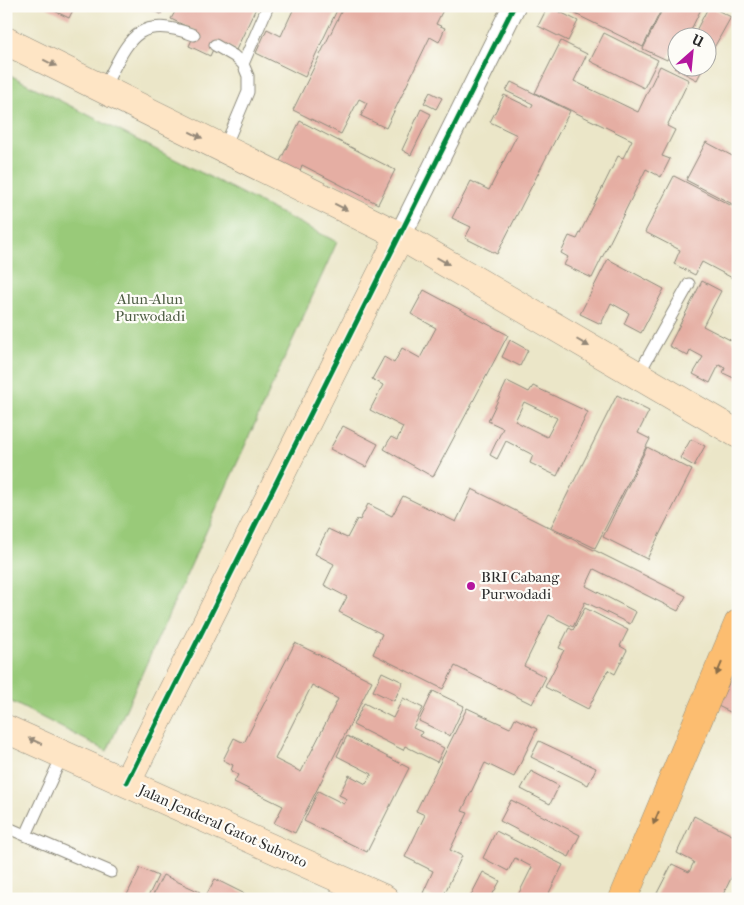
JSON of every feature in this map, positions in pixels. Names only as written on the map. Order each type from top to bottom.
[{"type":"main road","points":[[6,41],[400,236],[638,375],[736,427]]},
{"type":"main road","points":[[127,782],[400,236]]},
{"type":"main road","points":[[622,899],[738,624]]},
{"type":"main road","name":"Jalan Jenderal Gatot Subroto","points":[[6,729],[384,899]]},
{"type":"street","points":[[400,236],[514,6]]},
{"type":"lane","points":[[243,64],[268,6]]},
{"type":"lane","points":[[103,89],[133,36],[149,28],[173,27],[194,35]]},
{"type":"lane","points":[[215,45],[234,56],[243,64],[248,76],[248,92],[224,149]]},
{"type":"lane","points":[[638,375],[689,284]]},
{"type":"lane","points":[[26,835],[63,754]]},
{"type":"lane","points":[[6,827],[111,872]]},
{"type":"green space","name":"Alun-Alun Purwodadi","points":[[6,73],[337,242],[107,751],[6,699]]},
{"type":"building","points":[[44,6],[75,6],[69,18]]},
{"type":"building","points":[[144,6],[165,6],[161,14]]},
{"type":"building","points":[[178,6],[257,6],[236,50],[217,41],[210,56],[189,46],[196,31],[171,19]]},
{"type":"building","points":[[295,6],[339,6],[305,77],[256,53],[267,29],[281,36]]},
{"type":"building","points":[[344,6],[445,6],[436,24],[445,28],[439,42],[430,37],[386,128],[361,116],[367,103],[359,99],[341,134],[293,110]]},
{"type":"building","points":[[548,6],[578,21],[568,41],[538,26]]},
{"type":"building","points":[[559,6],[648,7],[663,6],[643,47]]},
{"type":"building","points":[[664,6],[702,7],[692,28],[666,28],[666,60],[643,49]]},
{"type":"building","points":[[709,6],[731,17],[716,44],[716,28],[697,28]]},
{"type":"building","points":[[604,33],[658,60],[644,88],[590,61]]},
{"type":"building","points":[[561,41],[587,54],[574,81],[638,112],[660,66],[666,69],[666,78],[685,78],[689,80],[667,126],[675,130],[662,156],[670,159],[661,177],[646,169],[592,278],[564,265],[568,257],[561,253],[569,236],[577,239],[618,156],[623,158],[632,140],[535,93]]},
{"type":"building","points":[[511,82],[570,111],[497,254],[465,238],[471,227],[452,218],[471,181],[489,190],[517,135],[490,122],[504,95],[531,108],[533,104],[506,91]]},
{"type":"building","points":[[430,92],[442,98],[436,109],[424,103]]},
{"type":"building","points":[[421,109],[431,114],[411,155],[402,150]]},
{"type":"building","points":[[300,121],[395,170],[378,204],[302,165],[300,171],[280,161]]},
{"type":"building","points":[[706,142],[738,159],[738,207],[686,180]]},
{"type":"building","points":[[674,176],[738,209],[738,281],[702,262],[695,275],[674,264],[680,250],[645,232]]},
{"type":"building","points":[[608,259],[664,289],[641,333],[624,324],[629,313],[611,303],[601,324],[580,314]]},
{"type":"building","points":[[702,281],[721,291],[703,326],[738,344],[738,380],[723,373],[725,368],[719,365],[710,383],[693,374],[703,357],[690,350],[688,356],[669,346]]},
{"type":"building","points":[[424,290],[508,335],[433,477],[384,449],[391,437],[397,440],[403,427],[370,410],[383,385],[372,379],[384,357],[394,363],[402,348],[420,358],[436,328],[411,314]]},
{"type":"building","points":[[510,340],[528,350],[520,366],[502,357]]},
{"type":"building","points":[[507,381],[529,392],[533,386],[588,412],[557,476],[530,463],[533,455],[506,441],[497,459],[490,455],[503,428],[488,421]],"holes":[[[524,402],[557,418],[547,437],[515,421]]]},
{"type":"building","points":[[617,395],[649,411],[638,433],[650,439],[595,548],[551,527]]},
{"type":"building","points":[[343,426],[378,444],[366,467],[330,449]]},
{"type":"building","points":[[691,439],[705,446],[694,466],[680,458]]},
{"type":"building","points":[[647,447],[692,470],[647,559],[603,537]]},
{"type":"building","points":[[472,489],[686,596],[678,611],[594,569],[586,586],[636,612],[630,624],[585,602],[573,627],[549,615],[524,666],[546,677],[532,704],[455,666],[443,689],[373,654],[382,634],[339,612],[347,597],[324,585],[334,564],[315,554],[328,529],[347,538],[357,519],[360,520],[368,504],[392,516],[403,496],[456,522]]},
{"type":"building","points":[[585,608],[628,630],[620,646],[627,650],[615,674],[608,670],[588,709],[545,687],[564,650],[559,648],[569,628],[573,630]]},
{"type":"building","points":[[295,643],[372,681],[295,833],[274,823],[283,806],[234,782],[238,775],[231,771],[233,765],[223,760],[234,738],[244,743]],"holes":[[[312,685],[338,699],[301,772],[275,759]]]},
{"type":"building","points":[[738,664],[738,716],[718,706]]},
{"type":"building","points":[[382,672],[403,682],[394,701],[373,691]]},
{"type":"building","points":[[433,691],[464,706],[450,736],[419,721]]},
{"type":"building","points":[[403,698],[423,708],[413,728],[422,732],[420,736],[444,748],[437,762],[405,746],[403,750],[353,725],[364,703],[393,718]]},
{"type":"building","points":[[467,708],[510,728],[515,718],[537,729],[514,777],[485,763],[462,811],[468,813],[450,850],[462,856],[442,899],[436,899],[423,893],[433,871],[405,857],[425,815],[416,811]]},
{"type":"building","points":[[347,736],[409,768],[367,852],[304,821],[318,791],[344,804],[347,799],[339,795],[349,775],[366,784],[372,774],[337,756]]},
{"type":"building","points":[[539,741],[596,768],[588,785],[531,757]]},
{"type":"building","points":[[531,771],[559,786],[550,804],[521,789]]},
{"type":"building","points":[[511,800],[580,835],[569,857],[500,821]]},
{"type":"building","points":[[694,816],[738,838],[738,878],[732,876],[721,899],[654,899],[672,864],[689,872],[694,862],[677,853]]},
{"type":"building","points":[[496,831],[563,865],[546,899],[516,899],[532,867],[515,858],[508,871],[483,858]]},
{"type":"building","points":[[140,868],[158,876],[147,899],[125,899]]},
{"type":"building","points":[[483,872],[500,881],[490,899],[469,899]]},
{"type":"building","points":[[163,875],[200,892],[196,899],[151,899]]},
{"type":"building","points":[[215,879],[249,896],[254,899],[204,899]]},
{"type":"cycle path","points":[[127,782],[514,6]]},
{"type":"place","name":"BRI Cabang Purwodadi","points":[[471,586]]}]
